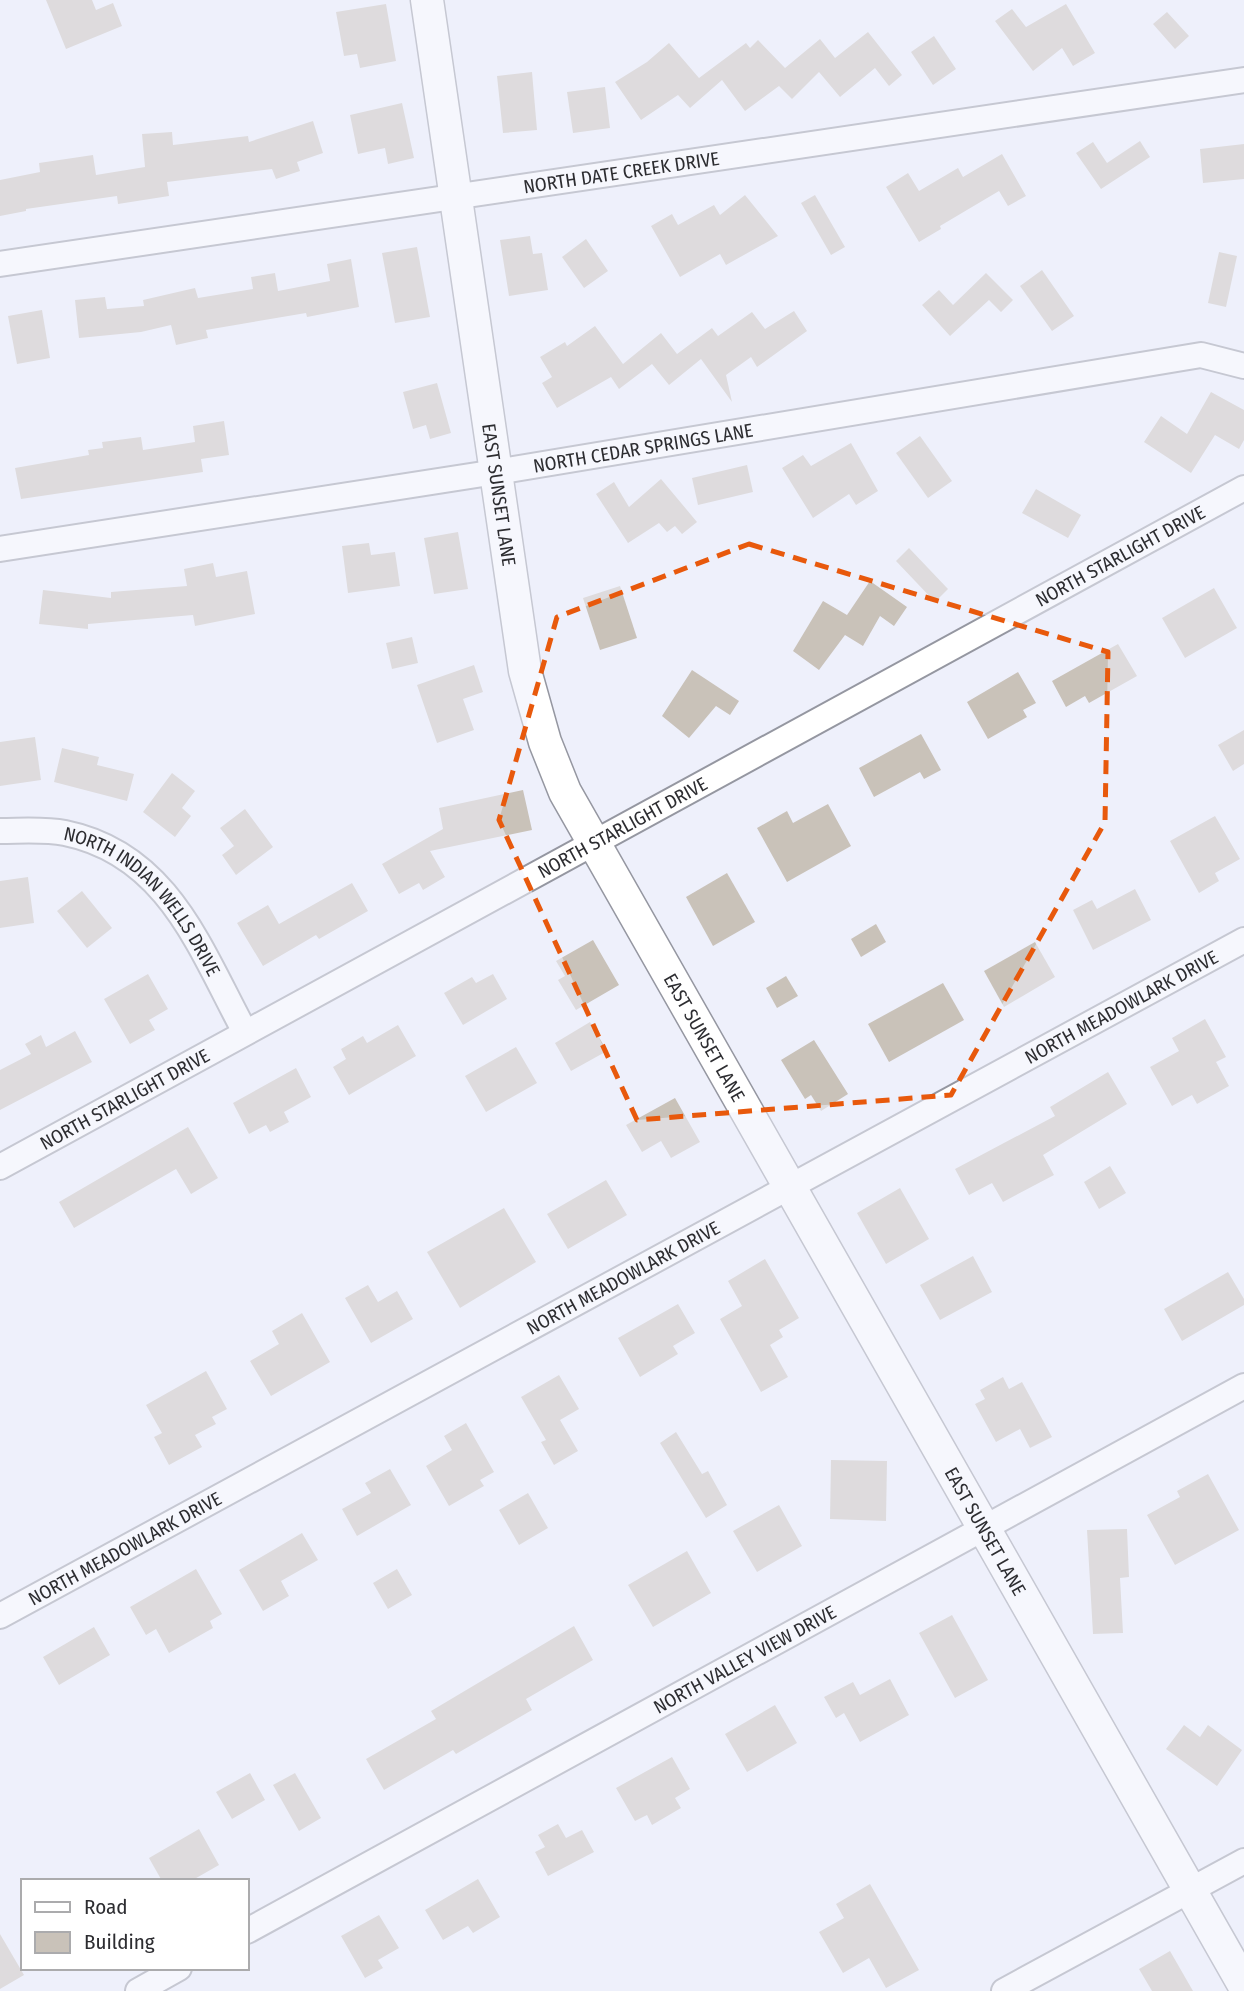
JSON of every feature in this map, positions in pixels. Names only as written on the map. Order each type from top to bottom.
[{"type":"street","name":"EAST SUNSET LANE","points":[[427,0],[525,671],[559,780],[1244,1984]]},
{"type":"street","name":"NORTH DATE CREEK DRIVE","points":[[0,264],[1244,80]]},
{"type":"street","name":"NORTH CEDAR SPRINGS LANE","points":[[0,549],[496,472],[1201,355],[1244,366]]},
{"type":"street","name":"NORTH STARLIGHT DRIVE","points":[[0,1167],[1244,488]]},
{"type":"street","name":"NORTH INDIAN WELLS DRIVE","points":[[0,831],[63,833],[98,843],[109,847],[150,876],[179,911],[245,1032]]},
{"type":"street","name":"NORTH MEADOWLARK DRIVE","points":[[0,1616],[1244,940]]},
{"type":"street","name":"NORTH VALLEY VIEW DRIVE","points":[[248,1930],[1244,1386]]},
{"type":"street","points":[[1004,1991],[1244,1861]]},
{"type":"street","points":[[138,1991],[176,1970]]},
{"type":"highlighted area","points":[[749,544],[1108,652],[1105,822],[951,1095],[637,1120],[499,820],[557,617]]},
{"type":"building","points":[[46,0],[92,0],[96,10],[113,3],[122,26],[66,49]]},
{"type":"building","points":[[386,4],[396,61],[360,68],[357,54],[344,56],[336,12]]},
{"type":"building","points":[[1066,4],[1095,53],[1073,66],[1062,48],[1033,71],[995,21],[1012,9],[1026,27]]},
{"type":"building","points":[[1167,12],[1189,36],[1175,49],[1153,24]]},
{"type":"building","points":[[868,32],[902,75],[889,86],[875,68],[840,97],[819,72],[792,99],[779,86],[745,111],[722,80],[690,108],[678,95],[641,120],[615,82],[647,62],[669,43],[699,78],[746,43],[750,48],[758,40],[785,68],[820,39],[835,58]]},
{"type":"building","points":[[934,36],[956,69],[933,85],[911,52]]},
{"type":"building","points":[[532,72],[537,130],[503,133],[497,76]]},
{"type":"building","points":[[605,87],[610,128],[573,133],[567,92]]},
{"type":"building","points":[[402,103],[414,158],[388,164],[385,148],[358,154],[350,115]]},
{"type":"building","points":[[313,121],[323,153],[297,162],[300,171],[276,179],[272,169],[167,182],[169,196],[118,204],[117,196],[26,209],[0,216],[0,180],[40,172],[39,163],[93,155],[96,175],[145,167],[142,134],[172,132],[173,145],[248,136],[249,142]]},
{"type":"building","points":[[1140,141],[1150,157],[1101,189],[1076,153],[1093,142],[1107,163]]},
{"type":"building","points":[[1244,144],[1244,179],[1203,183],[1200,149]]},
{"type":"building","points":[[1002,154],[1026,196],[1008,206],[999,191],[940,226],[941,229],[919,242],[886,187],[908,173],[919,191],[958,168],[963,177]]},
{"type":"building","points":[[745,195],[778,236],[726,265],[720,254],[680,277],[651,226],[672,214],[678,225],[714,205],[720,215]]},
{"type":"building","points":[[815,195],[845,247],[831,255],[801,203]]},
{"type":"building","points":[[530,236],[533,254],[542,253],[548,290],[509,296],[500,240]]},
{"type":"building","points":[[586,239],[608,271],[584,288],[562,257]]},
{"type":"building","points":[[417,247],[430,317],[395,323],[382,253]]},
{"type":"building","points":[[1219,252],[1237,256],[1226,307],[1208,303]]},
{"type":"building","points":[[351,259],[359,307],[307,317],[306,313],[206,330],[208,338],[176,345],[171,325],[141,332],[79,338],[75,300],[105,297],[107,309],[144,306],[143,300],[195,288],[198,298],[253,289],[251,277],[275,273],[278,291],[330,281],[327,264]]},
{"type":"building","points":[[1042,270],[1074,316],[1052,331],[1020,286]]},
{"type":"building","points":[[986,273],[1013,300],[1001,312],[989,300],[950,336],[922,305],[939,290],[953,305]]},
{"type":"building","points":[[42,310],[50,358],[17,364],[8,316]]},
{"type":"building","points":[[794,311],[807,331],[757,367],[751,357],[726,375],[732,402],[701,359],[669,385],[652,364],[619,389],[611,377],[557,408],[542,383],[552,377],[540,357],[565,342],[567,346],[595,326],[623,364],[661,333],[677,354],[712,328],[718,336],[752,312],[765,329]]},
{"type":"building","points":[[437,383],[451,433],[430,439],[426,425],[413,429],[403,392]]},
{"type":"building","points":[[1211,392],[1244,410],[1244,440],[1239,449],[1215,435],[1191,473],[1144,442],[1161,416],[1187,434]]},
{"type":"building","points":[[224,421],[229,455],[201,459],[203,472],[21,499],[15,468],[89,455],[88,450],[103,448],[102,442],[141,437],[143,450],[195,442],[193,426]]},
{"type":"building","points":[[920,436],[952,481],[928,498],[896,453]]},
{"type":"building","points":[[851,443],[878,491],[856,505],[849,494],[813,518],[782,468],[803,455],[811,466]]},
{"type":"building","points":[[747,465],[753,492],[698,505],[692,478]]},
{"type":"building","points":[[661,479],[697,522],[682,534],[675,526],[667,532],[659,523],[628,543],[596,494],[614,482],[629,507]]},
{"type":"building","points":[[1036,489],[1081,515],[1068,538],[1022,513]]},
{"type":"building","points":[[458,532],[468,589],[434,594],[424,538]]},
{"type":"building","points":[[369,543],[371,555],[395,552],[400,586],[348,593],[342,546]]},
{"type":"building","points":[[909,548],[948,589],[935,602],[896,561]]},
{"type":"building","points":[[213,563],[216,577],[247,571],[255,614],[195,626],[193,615],[88,624],[88,629],[39,624],[43,590],[111,598],[111,592],[187,586],[184,569]]},
{"type":"building","points":[[870,581],[907,607],[894,626],[880,616],[863,646],[845,635],[819,670],[793,651],[823,601],[847,615]]},
{"type":"building","points":[[620,586],[637,638],[600,650],[583,598]]},
{"type":"building","points":[[1214,588],[1237,628],[1185,658],[1162,618]]},
{"type":"building","points":[[412,637],[418,663],[392,669],[386,643]]},
{"type":"building","points":[[1118,644],[1137,676],[1089,703],[1085,696],[1066,707],[1052,681]]},
{"type":"building","points":[[474,665],[483,692],[463,699],[474,730],[437,743],[417,685]]},
{"type":"building","points":[[692,670],[739,701],[730,715],[716,706],[689,738],[662,716]]},
{"type":"building","points":[[1018,672],[1036,703],[1023,710],[1027,717],[988,739],[967,702]]},
{"type":"building","points":[[1244,730],[1244,764],[1233,771],[1218,745]]},
{"type":"building","points":[[921,734],[941,770],[924,779],[920,772],[874,797],[859,768]]},
{"type":"building","points":[[35,737],[41,780],[0,786],[0,742]]},
{"type":"building","points":[[62,748],[99,757],[97,765],[134,774],[127,801],[54,782]]},
{"type":"building","points":[[172,773],[195,791],[182,808],[191,816],[175,837],[143,812]]},
{"type":"building","points":[[523,790],[532,830],[430,851],[445,877],[423,890],[419,883],[399,894],[382,864],[443,829],[439,808]]},
{"type":"building","points":[[828,804],[851,846],[787,882],[757,828],[787,811],[793,823]]},
{"type":"building","points":[[245,809],[273,847],[236,875],[222,855],[234,846],[220,828]]},
{"type":"building","points":[[1215,816],[1240,859],[1215,873],[1219,881],[1199,893],[1170,841]]},
{"type":"building","points":[[727,873],[755,922],[713,946],[686,897]]},
{"type":"building","points":[[28,877],[34,923],[0,928],[0,881]]},
{"type":"building","points":[[352,883],[368,911],[319,939],[316,935],[263,966],[237,923],[268,905],[279,924]]},
{"type":"building","points":[[1135,889],[1151,920],[1093,950],[1073,910],[1092,900],[1097,909]]},
{"type":"building","points":[[82,891],[112,928],[87,948],[57,911]]},
{"type":"building","points":[[876,924],[886,942],[861,957],[851,939]]},
{"type":"building","points":[[593,940],[619,985],[576,1010],[558,980],[565,976],[556,961]]},
{"type":"building","points":[[1035,942],[1055,977],[1004,1007],[984,971]]},
{"type":"building","points":[[148,974],[168,1009],[149,1020],[155,1030],[130,1044],[104,999]]},
{"type":"building","points":[[493,974],[507,999],[463,1025],[444,993],[472,977],[476,983]]},
{"type":"building","points":[[786,976],[798,996],[777,1008],[766,988]]},
{"type":"building","points":[[943,983],[964,1020],[889,1062],[868,1024]]},
{"type":"building","points":[[1205,1019],[1226,1057],[1216,1062],[1229,1086],[1197,1104],[1192,1095],[1172,1106],[1150,1067],[1179,1051],[1172,1038]]},
{"type":"building","points":[[590,1022],[607,1051],[571,1071],[555,1043]]},
{"type":"building","points":[[398,1025],[416,1056],[349,1095],[333,1067],[346,1059],[341,1049],[363,1036],[367,1043]]},
{"type":"building","points":[[75,1031],[92,1062],[0,1110],[0,1070],[31,1054],[25,1044],[41,1035],[46,1047]]},
{"type":"building","points":[[814,1040],[848,1094],[821,1111],[811,1095],[805,1099],[781,1060]]},
{"type":"building","points":[[516,1047],[537,1083],[486,1112],[465,1076]]},
{"type":"building","points":[[296,1068],[311,1097],[284,1112],[289,1122],[270,1132],[266,1125],[249,1134],[233,1103]]},
{"type":"building","points":[[1108,1072],[1127,1104],[1043,1155],[1054,1175],[1003,1202],[992,1183],[969,1195],[955,1169],[1055,1116],[1050,1107]]},
{"type":"building","points":[[675,1098],[700,1142],[671,1158],[661,1141],[642,1152],[626,1125]]},
{"type":"building","points":[[188,1127],[218,1178],[191,1194],[176,1169],[74,1228],[59,1202]]},
{"type":"building","points":[[1110,1166],[1126,1193],[1099,1209],[1084,1182]]},
{"type":"building","points":[[606,1180],[627,1215],[568,1249],[547,1214]]},
{"type":"building","points":[[900,1188],[929,1239],[886,1264],[857,1213]]},
{"type":"building","points":[[504,1208],[536,1262],[460,1308],[427,1252]]},
{"type":"building","points":[[973,1256],[992,1292],[940,1320],[920,1285]]},
{"type":"building","points":[[765,1259],[799,1318],[779,1330],[783,1337],[770,1345],[788,1377],[761,1392],[720,1319],[742,1306],[728,1281]]},
{"type":"building","points":[[1228,1272],[1244,1299],[1244,1305],[1182,1341],[1164,1309]]},
{"type":"building","points":[[368,1285],[378,1302],[397,1291],[413,1319],[371,1343],[345,1298]]},
{"type":"building","points":[[678,1304],[695,1333],[673,1346],[678,1354],[640,1377],[618,1338]]},
{"type":"building","points":[[302,1313],[330,1362],[271,1396],[250,1361],[279,1344],[272,1331]]},
{"type":"building","points":[[206,1371],[227,1409],[212,1417],[216,1424],[195,1435],[202,1447],[169,1465],[154,1437],[162,1433],[146,1405]]},
{"type":"building","points":[[559,1375],[579,1409],[560,1420],[578,1451],[554,1465],[541,1442],[546,1440],[521,1397]]},
{"type":"building","points":[[1003,1377],[1009,1389],[1022,1382],[1052,1437],[1030,1448],[1020,1429],[996,1442],[975,1404],[985,1399],[980,1390]]},
{"type":"building","points":[[466,1423],[494,1472],[480,1480],[484,1486],[449,1506],[426,1466],[452,1450],[444,1436]]},
{"type":"building","points":[[676,1432],[702,1474],[708,1471],[727,1505],[706,1518],[660,1443]]},
{"type":"building","points":[[831,1460],[887,1461],[886,1521],[830,1519]]},
{"type":"building","points":[[390,1469],[411,1505],[357,1536],[342,1509],[371,1493],[365,1483]]},
{"type":"building","points":[[1208,1474],[1239,1530],[1175,1565],[1147,1515],[1180,1497],[1177,1491]]},
{"type":"building","points":[[528,1493],[548,1528],[519,1545],[499,1510]]},
{"type":"building","points":[[779,1505],[802,1546],[757,1572],[733,1531]]},
{"type":"building","points":[[1127,1529],[1129,1577],[1120,1578],[1123,1633],[1093,1634],[1087,1530]]},
{"type":"building","points":[[302,1533],[318,1560],[281,1581],[289,1596],[263,1611],[239,1570]]},
{"type":"building","points":[[687,1551],[711,1593],[653,1627],[628,1585]]},
{"type":"building","points":[[196,1569],[222,1614],[210,1621],[213,1628],[169,1653],[156,1629],[146,1635],[130,1607]]},
{"type":"building","points":[[397,1569],[412,1595],[388,1609],[373,1583]]},
{"type":"building","points":[[952,1615],[988,1680],[955,1698],[919,1633]]},
{"type":"building","points":[[574,1626],[593,1660],[526,1699],[532,1710],[456,1754],[453,1750],[384,1790],[366,1759],[436,1719],[431,1711]]},
{"type":"building","points":[[94,1627],[110,1655],[59,1685],[43,1657]]},
{"type":"building","points":[[890,1679],[909,1715],[860,1742],[844,1713],[836,1718],[824,1697],[853,1682],[860,1695]]},
{"type":"building","points":[[775,1705],[797,1743],[747,1772],[725,1734]]},
{"type":"building","points":[[1184,1725],[1200,1737],[1208,1725],[1242,1750],[1217,1786],[1166,1749]]},
{"type":"building","points":[[672,1757],[690,1789],[675,1798],[681,1808],[652,1825],[647,1815],[635,1821],[616,1788]]},
{"type":"building","points":[[250,1773],[265,1800],[232,1819],[216,1792]]},
{"type":"building","points":[[295,1773],[321,1818],[299,1831],[273,1785]]},
{"type":"building","points":[[558,1824],[566,1838],[582,1830],[594,1852],[548,1876],[535,1852],[545,1847],[538,1835]]},
{"type":"building","points":[[199,1829],[219,1865],[194,1879],[161,1879],[149,1858]]},
{"type":"building","points":[[478,1879],[500,1917],[473,1933],[468,1926],[443,1940],[425,1910]]},
{"type":"building","points":[[870,1884],[919,1970],[886,1988],[869,1958],[843,1973],[819,1932],[844,1918],[836,1904]]},
{"type":"building","points":[[379,1915],[399,1948],[378,1960],[383,1968],[365,1978],[341,1936]]},
{"type":"building","points":[[0,1934],[24,1975],[0,1989]]},
{"type":"building","points":[[1170,1951],[1193,1991],[1152,1991],[1139,1969]]}]
